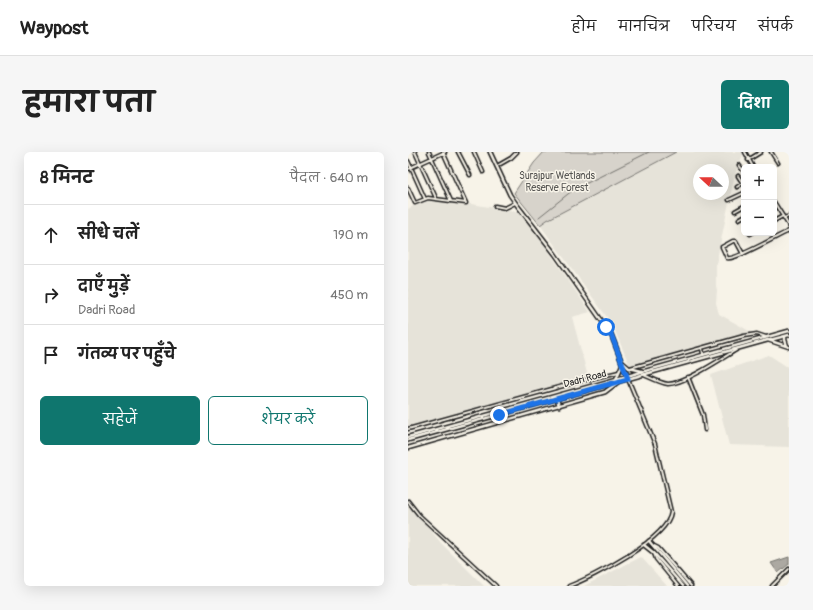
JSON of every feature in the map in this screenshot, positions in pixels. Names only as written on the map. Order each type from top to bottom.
[{"type":"main road","points":[[490,152],[515,203],[555,254],[608,330],[628,377]]},
{"type":"main road","points":[[788,332],[784,340],[788,346]]},
{"type":"main road","name":"Dadri Road","points":[[408,437],[616,379],[739,348],[788,332]]},
{"type":"main road","name":"Dadri Road","points":[[643,373],[703,353],[785,336]]},
{"type":"main road","points":[[768,339],[788,346]]},
{"type":"main road","points":[[622,363],[629,368],[643,373]]},
{"type":"main road","points":[[616,379],[622,363]]},
{"type":"main road","name":"Dadri Road","points":[[408,440],[628,377]]},
{"type":"main road","points":[[408,448],[605,392],[618,381]]},
{"type":"main road","points":[[557,398],[559,406]]},
{"type":"main road","points":[[649,541],[687,586]]},
{"type":"main road","points":[[644,545],[654,553],[684,586]]},
{"type":"street","points":[[415,152],[436,199]]},
{"type":"street","points":[[429,152],[451,201]]},
{"type":"street","points":[[408,188],[415,203],[425,199],[436,199],[464,204],[466,203],[444,152],[432,159],[409,168]]},
{"type":"street","points":[[458,152],[470,176]]},
{"type":"street","points":[[474,152],[483,172]]},
{"type":"street","points":[[497,166],[511,158],[517,152]]},
{"type":"street","points":[[745,152],[750,164]]},
{"type":"street","points":[[748,160],[761,152]]},
{"type":"street","points":[[771,152],[778,163]]},
{"type":"street","points":[[408,161],[409,168],[425,199]]},
{"type":"street","points":[[738,176],[741,180]]},
{"type":"street","points":[[737,188],[741,186]]},
{"type":"street","points":[[730,200],[741,194]]},
{"type":"street","points":[[495,206],[505,208],[515,203]]},
{"type":"street","points":[[735,211],[741,208]]},
{"type":"street","points":[[777,209],[789,226]]},
{"type":"street","points":[[777,220],[789,216]]},
{"type":"street","points":[[743,254],[736,241],[733,240],[722,247],[729,259],[743,254],[789,231]]},
{"type":"street","points":[[629,368],[758,334],[768,339]]},
{"type":"street","points":[[702,348],[703,353]]},
{"type":"street","points":[[643,373],[666,384],[675,382],[714,364],[739,348]]},
{"type":"street","points":[[408,429],[581,381],[619,372]]},
{"type":"street","points":[[569,586],[600,572],[644,545],[668,521],[671,512],[654,444],[628,377]]},
{"type":"street","points":[[688,377],[703,415],[705,430]]},
{"type":"street","points":[[408,501],[419,515],[496,586]]},
{"type":"street","points":[[653,545],[658,548],[691,586]]},
{"type":"street","points":[[654,553],[656,559],[678,586]]},
{"type":"street","points":[[772,586],[789,569]]},
{"type":"shaded area","points":[[677,152],[744,152],[735,174],[716,264],[716,303],[719,314],[751,332],[630,366],[612,324],[538,222],[572,196]]},
{"type":"shaded area","points":[[429,197],[519,212],[527,220],[590,312],[572,317],[588,377],[408,426],[408,209]]},
{"type":"shaded area","points":[[769,355],[789,368],[789,447],[729,445],[711,375]]},
{"type":"shaded area","points":[[408,503],[441,543],[484,586],[408,586]]},
{"type":"shaded area","points":[[641,557],[667,586],[584,586]]},
{"type":"shaded area","points":[[789,557],[789,564],[778,573],[771,563]]},
{"type":"green space","name":"Surajpur Wetlands Reserve Forest","points":[[544,152],[676,152],[540,225],[514,193],[534,163]]},
{"type":"waterway","points":[[539,217],[573,190],[649,152]]},
{"type":"route","points":[[499,415],[628,379],[611,334],[606,327]]}]
